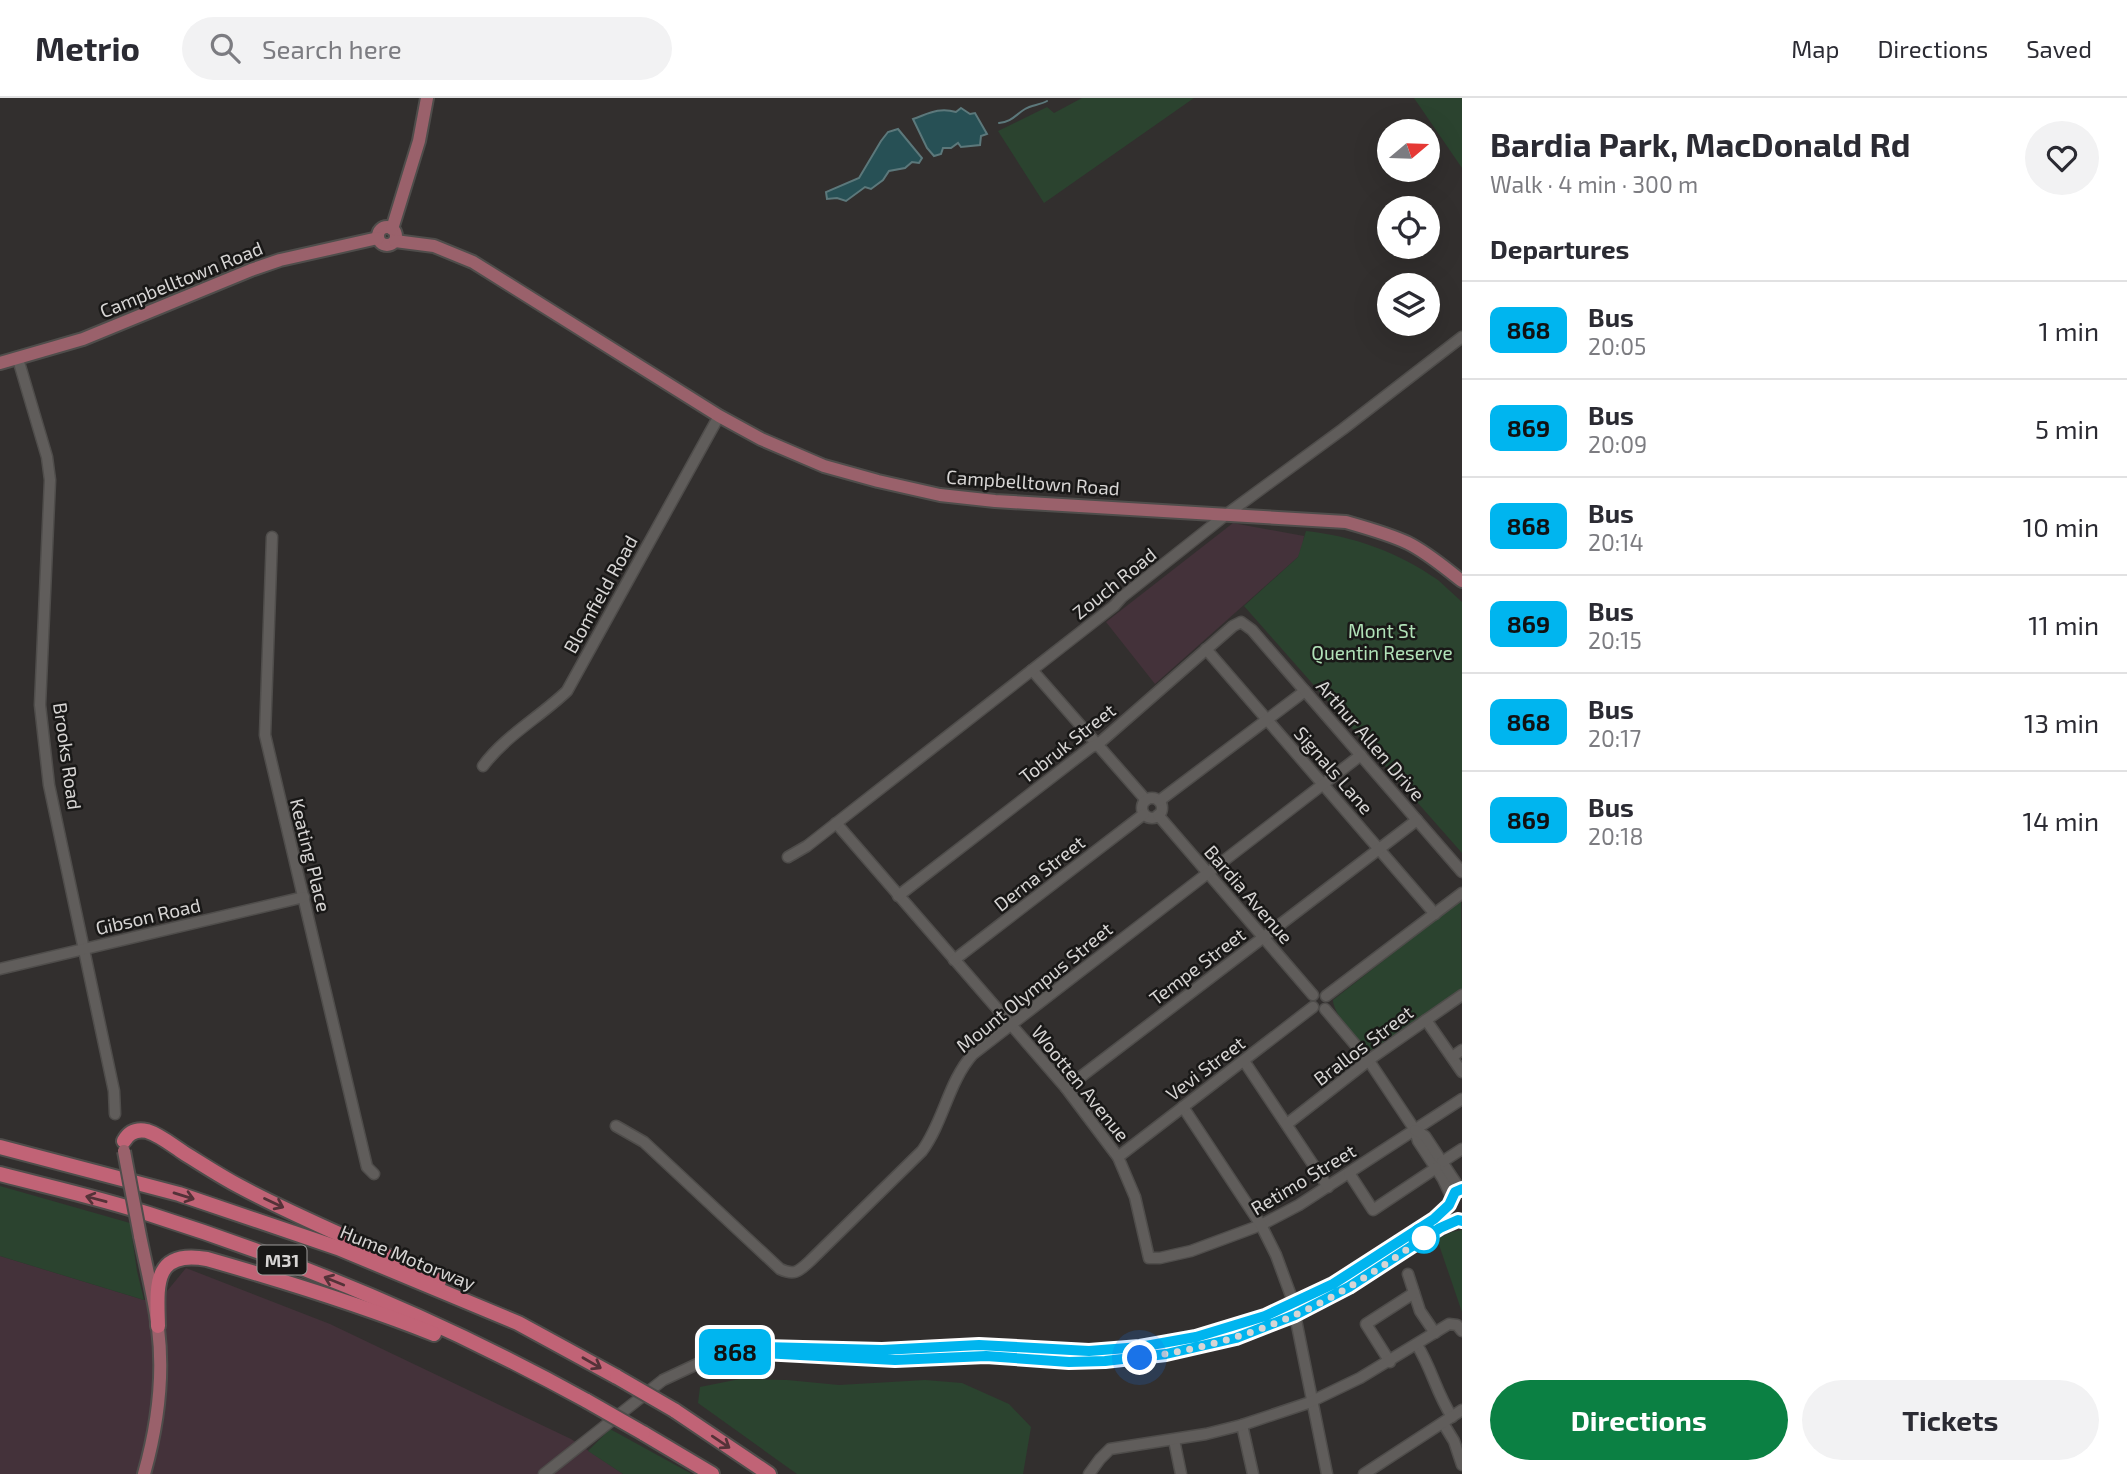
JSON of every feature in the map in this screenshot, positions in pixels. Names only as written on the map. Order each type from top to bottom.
[{"type":"highway","points":[[124,1146],[128,1135],[136,1131],[153,1133],[239,1186],[394,1258],[518,1323]]},
{"type":"highway","name":"Hume Motorway","points":[[0,1147],[179,1195],[257,1220],[338,1248],[518,1323],[674,1410],[769,1474]]},
{"type":"highway","name":"M31","points":[[0,1174],[150,1214],[283,1260],[401,1308],[477,1343],[551,1382],[712,1474]]},
{"type":"highway","points":[[158,1326],[157,1287],[164,1270],[178,1259],[201,1258],[302,1286],[374,1310],[435,1334],[505,1367],[551,1382]]},
{"type":"main road","points":[[394,235],[419,141],[427,98]]},
{"type":"main road","name":"Campbelltown Road","points":[[0,363],[83,339],[280,260],[378,238],[384,245],[391,245],[394,235],[434,246],[473,262],[719,416],[761,439],[824,466],[940,495],[995,501],[1346,522],[1408,543],[1462,581]]},
{"type":"main road","points":[[124,1146],[158,1326],[158,1397],[153,1438],[144,1474]]},
{"type":"street","name":"Zouch Road","points":[[789,857],[807,846],[1032,670],[1227,514],[1462,337]]},
{"type":"street","name":"Brooks Road","points":[[18,359],[47,457],[50,480],[40,705],[49,785],[114,1091],[116,1114]]},
{"type":"street","name":"Blomfield Road","points":[[483,766],[493,752],[567,691],[719,416]]},
{"type":"street","points":[[1199,512],[1206,523],[1204,533]]},
{"type":"street","name":"Keating Place","points":[[272,537],[265,735],[367,1167],[374,1174]]},
{"type":"street","name":"Tobruk Street","points":[[898,896],[1097,745],[1237,624],[1241,622],[1252,630]]},
{"type":"street","name":"Arthur Allen Drive","points":[[1252,630],[1462,872]]},
{"type":"street","name":"Signals Lane","points":[[1206,649],[1435,914]]},
{"type":"street","points":[[1032,670],[1146,800]]},
{"type":"street","points":[[1159,801],[1305,691]]},
{"type":"street","name":"Mount Olympus Street","points":[[617,1126],[644,1142],[780,1269],[794,1273],[810,1261],[922,1151],[935,1129],[963,1066],[973,1054],[1361,755]]},
{"type":"street","points":[[1146,800],[1159,801]]},
{"type":"street","points":[[1146,800],[1142,808],[1144,814],[1150,818],[1158,815],[1161,810],[1159,801]]},
{"type":"street","name":"Derna Street","points":[[954,960],[1144,814]]},
{"type":"street","name":"Bardia Avenue","points":[[1158,815],[1313,995]]},
{"type":"street","name":"Tempe Street","points":[[1066,1088],[1417,820]]},
{"type":"street","name":"Wootten Avenue","points":[[836,823],[1066,1088],[1118,1157],[1138,1204],[1149,1258]]},
{"type":"street","points":[[1326,996],[1462,893]]},
{"type":"street","name":"Gibson Road","points":[[0,969],[304,897]]},
{"type":"street","points":[[1321,993],[1326,996],[1328,1004],[1325,1009],[1313,1007],[1313,995],[1321,993]]},
{"type":"street","name":"Brallos Street","points":[[1287,1124],[1462,995]]},
{"type":"street","name":"Vevi Street","points":[[1118,1157],[1313,1007]]},
{"type":"street","points":[[1325,1009],[1369,1061],[1415,1129],[1418,1141],[1439,1165],[1455,1195],[1451,1214],[1460,1221]]},
{"type":"street","points":[[1426,1020],[1462,1072]]},
{"type":"street","points":[[1452,1058],[1462,1050]]},
{"type":"street","points":[[1244,1061],[1328,1187]]},
{"type":"street","name":"Retimo Street","points":[[1149,1258],[1191,1251],[1261,1225],[1328,1187],[1462,1099]]},
{"type":"street","points":[[1183,1108],[1261,1225],[1280,1265],[1294,1304]]},
{"type":"street","points":[[1349,1173],[1373,1210],[1462,1149]]},
{"type":"street","points":[[544,1474],[652,1386],[689,1367],[746,1348],[882,1350],[979,1345],[1065,1351],[1126,1349],[1231,1328],[1294,1304],[1333,1284],[1434,1219],[1455,1195]]},
{"type":"street","points":[[729,1354],[762,1353],[895,1360],[968,1356],[1069,1362],[1153,1356],[1236,1338],[1295,1315],[1349,1287],[1440,1228],[1460,1221]]},
{"type":"street","points":[[1408,1274],[1420,1311],[1435,1334]]},
{"type":"street","points":[[1390,1362],[1366,1324],[1414,1293]]},
{"type":"street","points":[[1295,1315],[1327,1474]]},
{"type":"street","points":[[1089,1474],[1110,1449],[1174,1440],[1242,1425],[1312,1401],[1390,1362],[1449,1324],[1454,1324],[1462,1331]]},
{"type":"street","points":[[1417,1345],[1428,1362],[1462,1465]]},
{"type":"street","points":[[1364,1474],[1462,1410]]},
{"type":"street","points":[[1242,1425],[1253,1474]]},
{"type":"street","points":[[1174,1440],[1181,1474]]},
{"type":"shaded area","points":[[1233,523],[1304,536],[1302,549],[1298,557],[1155,684],[1106,622]]},
{"type":"shaded area","points":[[0,1256],[144,1300],[163,1296],[186,1268],[330,1324],[571,1439],[623,1474],[0,1474]]},
{"type":"green space","points":[[1082,98],[1194,98],[1044,203],[998,131],[1047,107],[1054,113]]},
{"type":"green space","points":[[1414,98],[1462,98],[1462,168],[1440,136],[1440,119],[1428,119]]},
{"type":"green space","name":"Mont St Quentin Reserve","points":[[1306,531],[1358,541],[1407,561],[1438,580],[1462,602],[1462,853],[1244,606],[1298,557]]},
{"type":"green space","points":[[1461,900],[1462,989],[1377,1049],[1369,1050],[1341,1020],[1333,1000]]},
{"type":"green space","points":[[0,1186],[130,1223],[144,1300],[0,1256]]},
{"type":"green space","points":[[1462,1230],[1462,1312],[1437,1239]]},
{"type":"green space","points":[[740,1379],[839,1385],[925,1380],[962,1383],[1009,1404],[1031,1427],[1023,1474],[797,1474],[698,1403],[700,1387]]},
{"type":"green space","points":[[610,1429],[691,1474],[623,1474],[588,1451]]},
{"type":"water","points":[[961,108],[970,114],[975,113],[987,134],[981,136],[980,145],[961,147],[958,143],[951,148],[943,148],[941,154],[934,156],[927,148],[913,119],[938,111],[956,112]]},
{"type":"water","points":[[898,129],[922,158],[919,163],[912,162],[905,168],[889,171],[883,180],[871,189],[865,187],[846,201],[827,199],[826,192],[859,178],[888,132]]},
{"type":"waterway","points":[[999,123],[1047,101]]},
{"type":"bus line","name":"868","points":[[1462,1189],[1451,1196],[1449,1205],[1434,1219],[1333,1284],[1265,1316],[1196,1337],[1140,1347],[1089,1351],[979,1345],[882,1350],[763,1347],[746,1348],[729,1354],[762,1353],[895,1360],[986,1356],[1069,1362],[1166,1354],[1236,1338],[1295,1315],[1349,1287],[1440,1228],[1458,1220],[1462,1221]]},
{"type":"route","points":[[1140,1358],[1236,1338],[1279,1322],[1349,1287],[1424,1238]]}]
